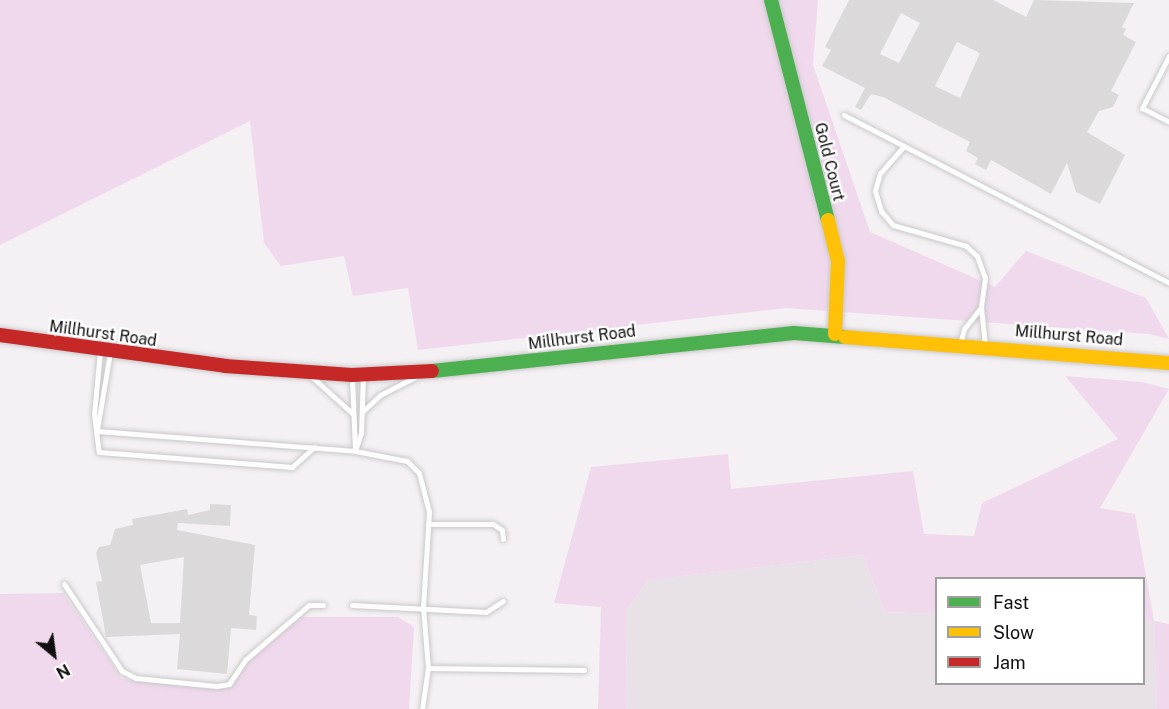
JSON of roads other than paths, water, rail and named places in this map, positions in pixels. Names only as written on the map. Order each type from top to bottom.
[{"type":"street","name":"Gold Court","points":[[771,0],[838,261],[835,334]]},
{"type":"street","name":"Millhurst Road","points":[[0,335],[105,352],[357,376],[419,374],[754,334],[835,334],[985,345],[1169,363]]},
{"type":"lane","points":[[1169,56],[1142,108],[1169,122]]},
{"type":"lane","points":[[844,115],[1169,283]]},
{"type":"lane","points":[[903,147],[880,173],[874,191],[881,211],[893,225],[966,246],[977,256],[985,278],[981,307],[985,345]]},
{"type":"lane","points":[[960,344],[964,329],[981,307]]},
{"type":"lane","points":[[105,352],[97,431],[99,452],[291,466],[314,447]]},
{"type":"lane","points":[[97,431],[105,352]]},
{"type":"lane","points":[[308,373],[352,412]]},
{"type":"lane","points":[[362,412],[380,395],[419,374]]},
{"type":"lane","points":[[355,451],[362,412],[357,376]]},
{"type":"lane","points":[[355,451],[352,412],[357,376]]},
{"type":"lane","points":[[97,431],[389,454],[407,461],[419,473],[428,524],[423,607],[428,668],[422,709]]},
{"type":"lane","points":[[428,524],[493,524],[502,530],[503,539]]},
{"type":"lane","points":[[64,584],[122,672],[136,678],[217,686],[229,684],[245,660],[309,605],[323,605]]},
{"type":"lane","points":[[352,605],[486,612],[503,601]]},
{"type":"lane","points":[[428,668],[584,670]]}]
